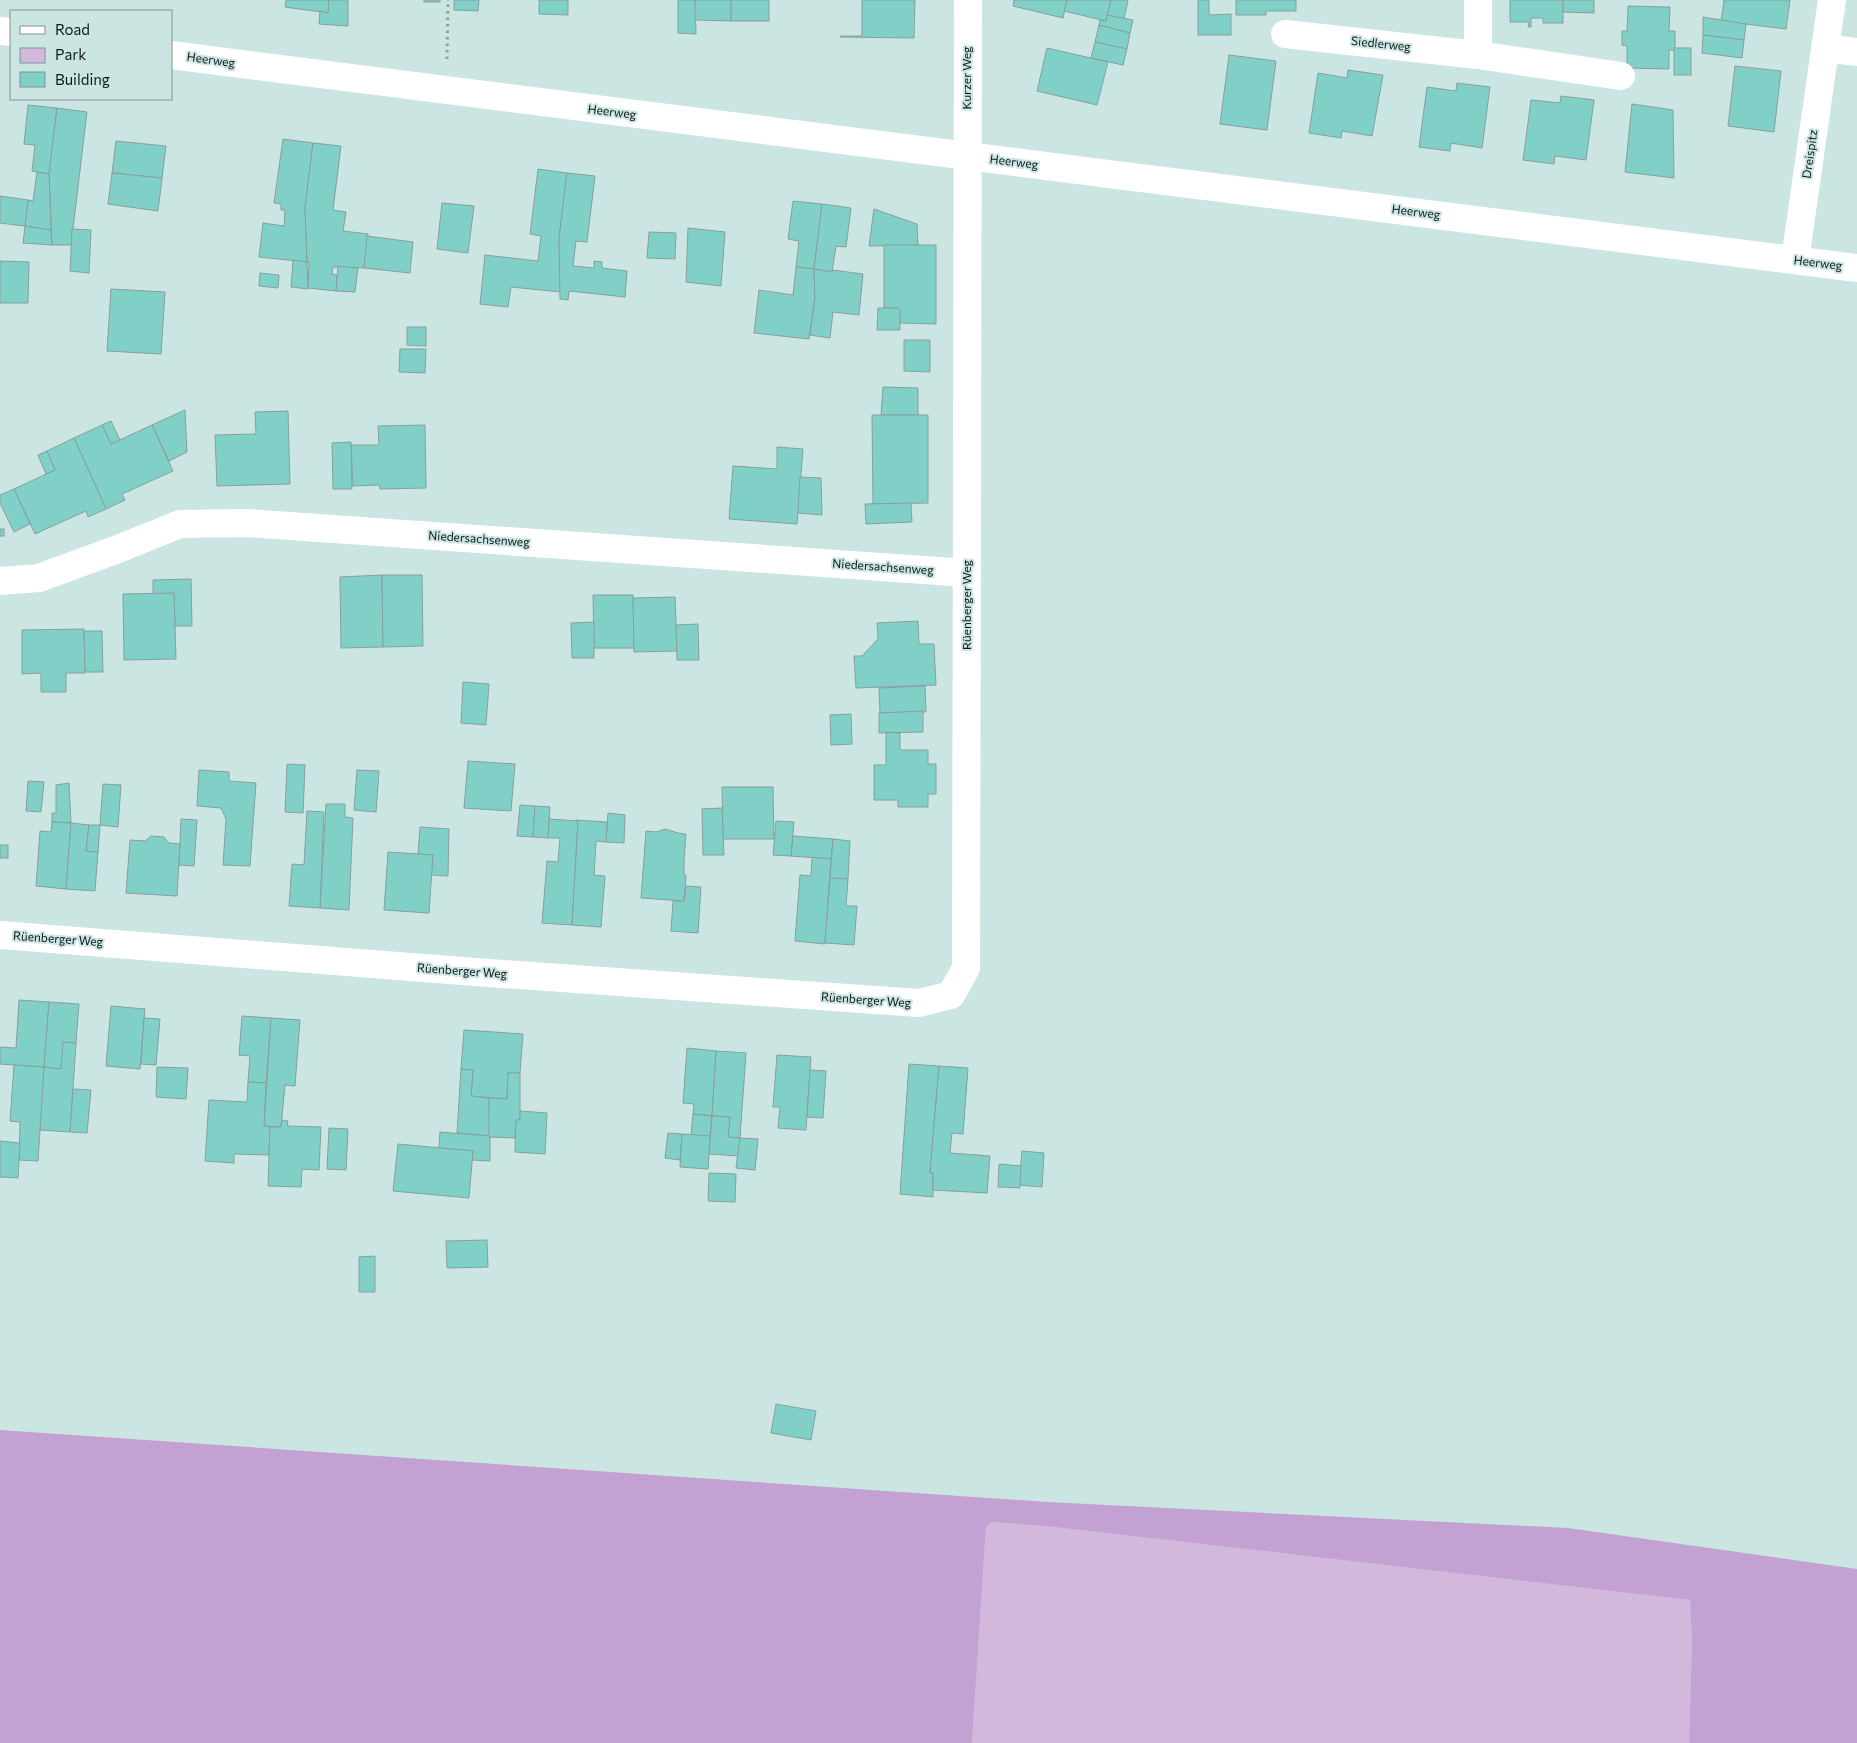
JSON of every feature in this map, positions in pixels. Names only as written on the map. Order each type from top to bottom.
[{"type":"street","name":"Kurzer Weg","points":[[967,157],[968,0]]},
{"type":"street","points":[[1478,0],[1478,55]]},
{"type":"street","name":"Dreispitz","points":[[1795,260],[1832,0]]},
{"type":"street","name":"Siedlerweg","points":[[1285,34],[1478,55],[1621,76]]},
{"type":"street","points":[[1826,48],[1857,52]]},
{"type":"street","name":"Heerweg","points":[[172,55],[447,92],[1857,268]]},
{"type":"street","name":"Rüenberger Weg","points":[[0,935],[919,1004],[951,995],[966,968],[967,157]]},
{"type":"street","name":"Niedersachsenweg","points":[[0,581],[39,578],[180,524],[247,523],[967,573]]},
{"type":"path","points":[[447,92],[448,0]]},
{"type":"green space","points":[[992,1522],[1054,1527],[1690,1600],[1692,1640],[1689,1743],[972,1743],[986,1525]]},
{"type":"shaded area","points":[[0,1430],[1047,1502],[1568,1528],[1857,1569],[1857,1743],[1689,1743],[1692,1640],[1690,1600],[1054,1527],[992,1522],[986,1526],[972,1743],[0,1743]]},
{"type":"building","points":[[286,0],[330,0],[328,13],[285,7]]},
{"type":"building","points":[[329,0],[348,0],[348,26],[319,24],[320,11],[328,13]]},
{"type":"building","points":[[424,0],[440,0],[440,2],[424,2]]},
{"type":"building","points":[[454,0],[479,0],[478,11],[454,10]]},
{"type":"building","points":[[539,0],[568,0],[568,15],[539,14]]},
{"type":"building","points":[[678,0],[695,0],[696,34],[678,33]]},
{"type":"building","points":[[695,0],[731,0],[731,21],[695,20]]},
{"type":"building","points":[[731,0],[769,0],[769,21],[731,21]]},
{"type":"building","points":[[862,0],[915,0],[914,38],[840,37],[862,36]]},
{"type":"building","points":[[1014,0],[1067,0],[1063,18],[1013,6]]},
{"type":"building","points":[[1067,0],[1111,0],[1106,21],[1064,11]]},
{"type":"building","points":[[1111,0],[1128,0],[1124,19],[1107,15]]},
{"type":"building","points":[[1198,0],[1209,0],[1209,15],[1231,14],[1231,35],[1198,35]]},
{"type":"building","points":[[1236,0],[1296,0],[1296,11],[1266,11],[1266,15],[1236,15]]},
{"type":"building","points":[[1510,0],[1563,0],[1563,23],[1543,23],[1543,18],[1531,18],[1531,27],[1528,27],[1529,22],[1510,22]]},
{"type":"building","points":[[1563,0],[1594,0],[1594,13],[1563,12]]},
{"type":"building","points":[[1724,0],[1790,0],[1786,29],[1721,21]]},
{"type":"building","points":[[1628,6],[1670,7],[1669,31],[1675,31],[1675,50],[1669,50],[1669,69],[1627,68],[1627,46],[1622,45],[1622,31],[1627,31]]},
{"type":"building","points":[[1107,15],[1133,20],[1130,33],[1099,25],[1100,20],[1106,21]]},
{"type":"building","points":[[1703,17],[1746,24],[1744,40],[1703,35]]},
{"type":"building","points":[[1099,25],[1130,33],[1127,49],[1095,42]]},
{"type":"building","points":[[1703,35],[1744,40],[1742,58],[1702,53]]},
{"type":"building","points":[[1095,42],[1127,49],[1123,65],[1091,58]]},
{"type":"building","points":[[1047,48],[1108,62],[1097,105],[1037,91]]},
{"type":"building","points":[[1674,48],[1691,48],[1691,75],[1674,75]]},
{"type":"building","points":[[1229,55],[1276,61],[1267,130],[1220,124]]},
{"type":"building","points":[[1735,66],[1781,71],[1774,132],[1728,126]]},
{"type":"building","points":[[1348,70],[1383,75],[1372,136],[1342,131],[1341,138],[1309,133],[1318,73],[1347,78]]},
{"type":"building","points":[[1457,83],[1490,87],[1482,148],[1451,143],[1450,151],[1419,147],[1427,87],[1456,91]]},
{"type":"building","points":[[1561,96],[1594,100],[1586,160],[1555,156],[1554,164],[1523,160],[1531,100],[1560,103]]},
{"type":"building","points":[[1632,104],[1673,110],[1674,178],[1625,172]]},
{"type":"building","points":[[28,105],[57,108],[49,174],[32,171],[35,145],[24,144]]},
{"type":"building","points":[[57,108],[87,112],[71,245],[52,245],[49,174]]},
{"type":"building","points":[[283,139],[313,143],[305,207],[307,262],[259,257],[263,223],[284,226],[285,210],[281,210],[281,204],[274,203]]},
{"type":"building","points":[[116,141],[166,146],[162,178],[112,173]]},
{"type":"building","points":[[313,143],[341,146],[333,210],[346,212],[343,231],[368,234],[364,268],[333,267],[332,274],[337,275],[336,291],[308,288],[309,262],[307,262],[305,207]]},
{"type":"building","points":[[538,169],[567,173],[559,238],[561,292],[511,287],[508,307],[480,304],[485,255],[538,261],[541,236],[530,234]]},
{"type":"building","points":[[37,172],[49,174],[51,230],[25,226],[28,200],[33,201]]},
{"type":"building","points":[[112,173],[162,178],[158,211],[108,204]]},
{"type":"building","points":[[567,173],[595,176],[587,242],[576,241],[573,266],[594,268],[594,261],[602,262],[602,268],[627,271],[625,297],[569,291],[568,300],[560,299],[559,238]]},
{"type":"building","points":[[0,196],[28,200],[25,226],[0,223]]},
{"type":"building","points":[[793,201],[822,204],[814,269],[796,267],[799,241],[788,239]]},
{"type":"building","points":[[442,203],[474,206],[468,253],[437,249]]},
{"type":"building","points":[[822,204],[851,208],[846,247],[836,246],[832,272],[814,269]]},
{"type":"building","points":[[874,209],[917,224],[918,245],[869,246]]},
{"type":"building","points":[[25,226],[51,230],[52,245],[23,243]]},
{"type":"building","points":[[688,228],[725,232],[721,286],[686,282]]},
{"type":"building","points":[[72,229],[91,230],[89,273],[70,271]]},
{"type":"building","points":[[649,232],[676,233],[675,259],[647,258]]},
{"type":"building","points":[[367,236],[413,242],[410,273],[364,268]]},
{"type":"building","points":[[884,245],[936,245],[936,324],[900,323],[900,310],[898,308],[884,308]]},
{"type":"building","points":[[293,260],[307,262],[308,289],[291,287]]},
{"type":"building","points":[[0,261],[29,262],[28,303],[0,303]]},
{"type":"building","points":[[338,266],[358,268],[355,292],[336,291]]},
{"type":"building","points":[[796,267],[814,269],[815,297],[809,339],[754,333],[759,290],[793,295]]},
{"type":"building","points":[[814,269],[863,274],[859,315],[833,312],[830,338],[810,335],[815,297]]},
{"type":"building","points":[[260,273],[279,275],[278,288],[259,286]]},
{"type":"building","points":[[111,289],[165,292],[161,354],[107,351]]},
{"type":"building","points":[[878,308],[898,308],[900,310],[900,330],[877,330]]},
{"type":"building","points":[[407,327],[426,327],[426,346],[407,345]]},
{"type":"building","points":[[904,340],[930,340],[930,372],[904,371]]},
{"type":"building","points":[[400,349],[426,349],[425,373],[399,372]]},
{"type":"building","points":[[883,387],[918,388],[918,415],[881,415]]},
{"type":"building","points":[[185,410],[187,452],[169,461],[152,425]]},
{"type":"building","points":[[288,411],[290,484],[217,486],[215,435],[256,434],[255,412]]},
{"type":"building","points":[[872,415],[928,415],[928,503],[873,504]]},
{"type":"building","points":[[111,421],[120,440],[111,444],[102,425]]},
{"type":"building","points":[[102,425],[111,444],[152,425],[173,471],[122,494],[125,500],[106,509],[74,438]]},
{"type":"building","points":[[425,425],[426,488],[380,489],[379,485],[353,486],[351,445],[379,445],[378,426]]},
{"type":"building","points":[[74,438],[106,509],[88,517],[86,511],[35,534],[14,489],[55,470],[47,451]]},
{"type":"building","points":[[351,442],[352,489],[333,489],[332,443]]},
{"type":"building","points":[[777,447],[803,449],[797,524],[729,519],[733,466],[777,469]]},
{"type":"building","points":[[47,451],[55,470],[46,474],[38,455]]},
{"type":"building","points":[[800,477],[821,478],[822,515],[798,513]]},
{"type":"building","points":[[14,489],[30,524],[14,532],[0,503],[0,495]]},
{"type":"building","points":[[911,503],[912,522],[866,524],[865,504]]},
{"type":"building","points":[[0,529],[4,529],[4,536],[0,536]]},
{"type":"building","points":[[382,575],[383,647],[341,648],[340,577]]},
{"type":"building","points":[[382,575],[422,575],[423,646],[383,647]]},
{"type":"building","points":[[191,579],[192,626],[175,626],[174,593],[153,594],[153,580]]},
{"type":"building","points":[[174,593],[176,659],[124,660],[123,594]]},
{"type":"building","points":[[593,595],[633,595],[634,648],[594,648]]},
{"type":"building","points":[[675,597],[677,651],[634,652],[633,598]]},
{"type":"building","points":[[918,621],[919,644],[934,644],[936,685],[856,688],[854,656],[862,656],[878,639],[877,623]]},
{"type":"building","points":[[594,622],[594,658],[572,658],[571,623]]},
{"type":"building","points":[[698,624],[699,660],[677,660],[676,625]]},
{"type":"building","points":[[84,629],[85,673],[66,673],[66,692],[41,692],[41,673],[22,674],[22,630]]},
{"type":"building","points":[[84,631],[102,631],[103,672],[85,672]]},
{"type":"building","points":[[463,682],[489,684],[486,725],[461,723]]},
{"type":"building","points":[[925,686],[926,712],[880,713],[879,688]]},
{"type":"building","points":[[923,711],[923,732],[879,733],[879,713]]},
{"type":"building","points":[[851,714],[852,744],[831,745],[830,715]]},
{"type":"building","points":[[886,732],[900,733],[900,750],[928,750],[928,764],[936,764],[936,794],[928,794],[928,807],[898,807],[898,800],[874,800],[874,765],[886,765]]},
{"type":"building","points":[[468,761],[515,764],[511,811],[464,808]]},
{"type":"building","points":[[287,764],[305,765],[303,813],[285,812]]},
{"type":"building","points":[[199,770],[229,772],[229,781],[256,783],[250,866],[223,865],[226,819],[221,808],[197,806]]},
{"type":"building","points":[[357,770],[379,771],[376,812],[354,810]]},
{"type":"building","points":[[28,781],[44,782],[41,812],[26,811]]},
{"type":"building","points":[[69,783],[71,823],[52,822],[52,813],[56,813],[56,785]]},
{"type":"building","points":[[103,784],[121,785],[118,827],[100,825]]},
{"type":"building","points":[[722,787],[773,787],[774,839],[723,839]]},
{"type":"building","points":[[326,804],[345,804],[345,817],[353,818],[349,910],[320,908]]},
{"type":"building","points":[[520,805],[535,806],[533,837],[517,836]]},
{"type":"building","points":[[535,806],[550,807],[548,838],[533,837]]},
{"type":"building","points":[[722,808],[724,855],[703,855],[702,809]]},
{"type":"building","points":[[307,811],[324,812],[320,908],[289,906],[292,864],[304,865]]},
{"type":"building","points":[[608,813],[625,815],[624,843],[606,842]]},
{"type":"building","points":[[181,819],[197,820],[194,866],[179,865]]},
{"type":"building","points":[[549,819],[578,821],[572,925],[542,923],[547,861],[558,862],[560,838],[548,838]]},
{"type":"building","points":[[576,820],[607,822],[606,842],[596,841],[594,875],[605,876],[601,927],[572,925],[578,821]]},
{"type":"building","points":[[776,821],[794,822],[791,856],[773,855]]},
{"type":"building","points":[[52,822],[71,823],[66,889],[36,886],[40,831],[51,832]]},
{"type":"building","points":[[71,823],[89,825],[86,851],[98,852],[95,891],[66,889]]},
{"type":"building","points":[[89,825],[100,825],[98,852],[86,851]]},
{"type":"building","points":[[420,827],[449,829],[448,876],[431,875],[433,855],[418,854]]},
{"type":"building","points":[[665,829],[686,834],[684,901],[641,898],[646,831],[656,832]]},
{"type":"building","points":[[151,836],[164,837],[169,843],[180,844],[177,896],[126,893],[130,840],[145,841]]},
{"type":"building","points":[[793,836],[833,839],[831,859],[791,856]]},
{"type":"building","points":[[833,839],[850,841],[848,879],[830,878]]},
{"type":"building","points":[[0,845],[8,845],[8,858],[0,858]]},
{"type":"building","points":[[388,852],[433,855],[429,913],[384,910]]},
{"type":"building","points":[[812,857],[831,859],[825,944],[795,941],[800,875],[811,876]]},
{"type":"building","points":[[830,878],[848,879],[846,906],[857,906],[854,945],[825,943]]},
{"type":"building","points":[[686,886],[701,887],[698,933],[671,931],[673,901],[684,901]]},
{"type":"building","points":[[19,1000],[49,1002],[44,1067],[0,1064],[0,1047],[16,1048]]},
{"type":"building","points":[[49,1002],[79,1004],[76,1043],[63,1042],[61,1069],[44,1067]]},
{"type":"building","points":[[111,1006],[145,1009],[140,1069],[106,1066]]},
{"type":"building","points":[[242,1016],[271,1018],[266,1083],[248,1082],[250,1056],[239,1055]]},
{"type":"building","points":[[144,1018],[160,1019],[156,1065],[141,1064]]},
{"type":"building","points":[[271,1018],[300,1020],[295,1086],[285,1085],[281,1127],[264,1126]]},
{"type":"building","points":[[464,1030],[523,1034],[520,1073],[508,1073],[507,1099],[471,1096],[473,1070],[461,1069]]},
{"type":"building","points":[[63,1042],[76,1043],[70,1132],[40,1130],[44,1067],[61,1069]]},
{"type":"building","points":[[687,1048],[716,1051],[712,1116],[693,1114],[694,1104],[683,1103]]},
{"type":"building","points":[[716,1051],[746,1053],[740,1138],[728,1137],[730,1117],[712,1116]]},
{"type":"building","points":[[777,1055],[811,1057],[806,1130],[778,1128],[780,1107],[773,1107]]},
{"type":"building","points":[[909,1064],[939,1066],[930,1173],[933,1173],[933,1197],[900,1194]]},
{"type":"building","points":[[14,1065],[44,1067],[38,1161],[19,1160],[20,1122],[10,1121]]},
{"type":"building","points":[[939,1066],[968,1068],[963,1134],[952,1133],[950,1153],[990,1156],[987,1193],[933,1190],[933,1173],[930,1173]]},
{"type":"building","points":[[157,1067],[188,1068],[186,1099],[156,1097]]},
{"type":"building","points":[[461,1069],[473,1070],[471,1096],[489,1098],[490,1136],[457,1133]]},
{"type":"building","points":[[810,1070],[826,1071],[823,1118],[807,1117]]},
{"type":"building","points":[[508,1073],[520,1073],[520,1120],[516,1120],[515,1138],[489,1137],[489,1098],[507,1099]]},
{"type":"building","points":[[248,1082],[266,1083],[264,1126],[270,1127],[269,1155],[234,1154],[234,1163],[205,1161],[209,1100],[247,1102]]},
{"type":"building","points":[[73,1089],[91,1090],[87,1133],[70,1132]]},
{"type":"building","points":[[520,1111],[547,1113],[545,1154],[515,1152],[516,1120],[520,1120]]},
{"type":"building","points":[[693,1114],[712,1116],[710,1136],[691,1135]]},
{"type":"building","points":[[712,1116],[730,1117],[728,1137],[740,1138],[739,1156],[709,1154]]},
{"type":"building","points":[[282,1120],[288,1121],[287,1126],[321,1127],[319,1170],[302,1169],[301,1187],[268,1186],[270,1127],[281,1127]]},
{"type":"building","points":[[329,1128],[348,1129],[346,1170],[327,1169]]},
{"type":"building","points":[[440,1132],[490,1136],[490,1161],[472,1160],[473,1151],[439,1148]]},
{"type":"building","points":[[668,1133],[682,1134],[680,1160],[665,1158]]},
{"type":"building","points":[[682,1134],[710,1136],[708,1169],[680,1167]]},
{"type":"building","points":[[740,1138],[758,1139],[755,1170],[736,1168]]},
{"type":"building","points":[[0,1141],[20,1143],[18,1178],[0,1177]]},
{"type":"building","points":[[398,1144],[473,1151],[469,1198],[393,1191]]},
{"type":"building","points":[[1022,1151],[1044,1153],[1042,1187],[1019,1185]]},
{"type":"building","points":[[999,1164],[1021,1166],[1020,1188],[998,1187]]},
{"type":"building","points":[[709,1173],[736,1174],[735,1202],[708,1201]]},
{"type":"building","points":[[487,1240],[488,1267],[447,1268],[446,1241]]},
{"type":"building","points":[[375,1256],[375,1292],[359,1292],[359,1257]]},
{"type":"building","points":[[776,1404],[816,1411],[811,1440],[771,1433]]}]
